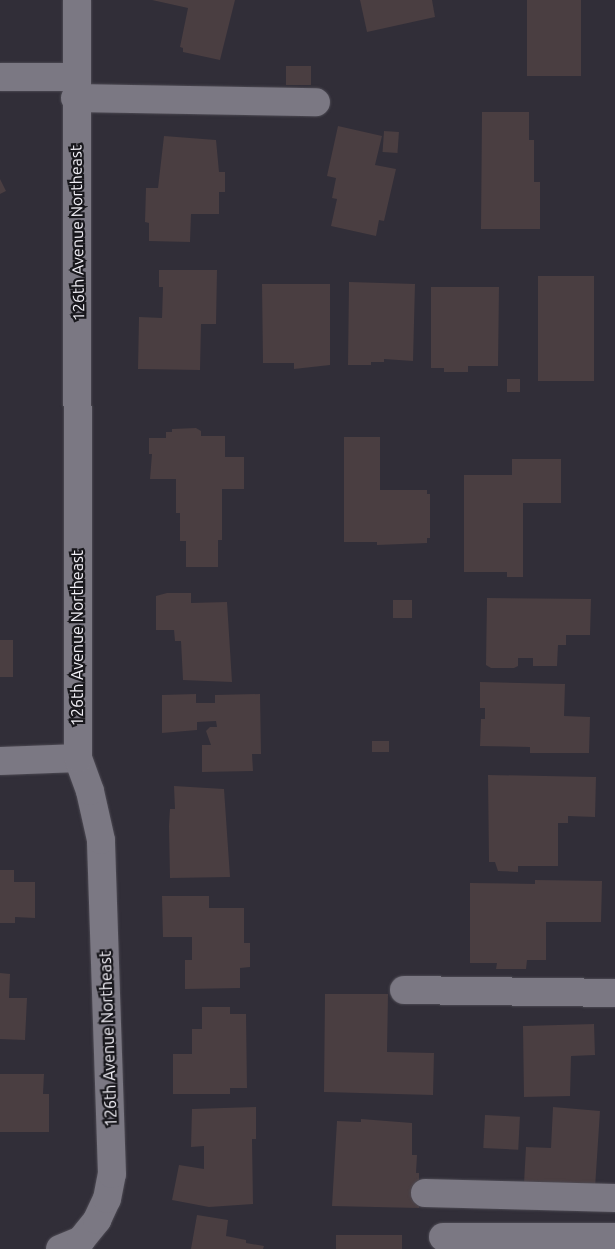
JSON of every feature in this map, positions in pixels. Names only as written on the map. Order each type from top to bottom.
[{"type":"street","name":"126th Avenue Northeast","points":[[60,1249],[81,1240],[97,1220],[107,1199],[112,1174],[101,840],[90,791],[78,758],[75,88],[77,0]]},
{"type":"street","points":[[0,77],[75,88],[316,102]]},
{"type":"street","points":[[0,761],[78,758]]},
{"type":"street","points":[[404,990],[615,993]]},
{"type":"street","points":[[425,1193],[615,1198]]},
{"type":"street","points":[[443,1237],[615,1236]]},
{"type":"building","points":[[152,0],[235,0],[220,60],[183,52],[183,48],[180,47],[188,8]]},
{"type":"building","points":[[360,0],[432,0],[435,17],[367,32]]},
{"type":"building","points":[[527,0],[581,0],[581,76],[527,76]]},
{"type":"building","points":[[286,66],[311,66],[311,85],[286,85]]},
{"type":"building","points":[[482,112],[529,112],[529,140],[534,140],[534,182],[540,182],[540,229],[481,229]]},
{"type":"building","points":[[338,126],[382,136],[375,165],[396,169],[384,221],[379,220],[376,236],[331,226],[337,199],[332,198],[336,178],[327,176]]},
{"type":"building","points":[[384,131],[399,132],[397,153],[383,152]]},
{"type":"building","points":[[164,136],[216,140],[219,172],[225,172],[225,192],[219,192],[219,214],[191,214],[190,242],[149,241],[149,223],[145,222],[146,188],[158,188]]},
{"type":"building","points":[[0,179],[6,191],[0,194]]},
{"type":"building","points":[[159,270],[217,270],[216,324],[201,324],[200,370],[138,369],[139,317],[162,318],[163,287],[159,287]]},
{"type":"building","points":[[538,276],[594,276],[594,381],[538,381]]},
{"type":"building","points":[[349,282],[415,284],[413,361],[384,359],[384,362],[371,362],[371,365],[348,365]]},
{"type":"building","points":[[262,284],[330,284],[330,365],[294,369],[294,363],[263,363]]},
{"type":"building","points":[[431,287],[499,287],[498,366],[468,366],[468,372],[444,372],[444,368],[431,368]]},
{"type":"building","points":[[507,379],[520,379],[520,392],[507,392]]},
{"type":"building","points":[[196,428],[201,431],[201,436],[225,436],[225,457],[244,457],[244,489],[222,489],[222,540],[218,540],[218,567],[186,567],[186,541],[180,541],[180,513],[176,513],[176,479],[150,479],[152,454],[149,454],[149,438],[166,438],[166,432],[172,432],[172,429]]},
{"type":"building","points":[[344,437],[380,437],[380,490],[427,490],[427,494],[430,494],[430,538],[427,538],[427,543],[377,545],[377,542],[344,542]]},
{"type":"building","points":[[512,459],[561,459],[561,503],[523,503],[523,577],[507,577],[507,572],[464,572],[464,475],[512,475]]},
{"type":"building","points":[[167,593],[191,593],[191,603],[227,602],[232,682],[183,680],[181,641],[175,641],[174,630],[156,630],[156,596]]},
{"type":"building","points":[[487,598],[591,599],[590,635],[566,635],[566,645],[558,645],[557,666],[533,666],[533,658],[518,658],[518,666],[514,668],[491,668],[486,665]]},
{"type":"building","points":[[393,600],[412,600],[412,618],[393,618]]},
{"type":"building","points":[[0,640],[13,640],[13,677],[0,677]]},
{"type":"building","points":[[480,682],[565,684],[564,716],[590,717],[589,753],[530,753],[530,747],[480,746],[481,719],[485,719],[485,708],[480,708]]},
{"type":"building","points":[[196,694],[196,703],[215,703],[215,695],[260,694],[261,754],[252,754],[253,771],[202,772],[202,745],[211,745],[206,731],[210,727],[217,727],[216,721],[197,722],[197,730],[162,733],[162,695]]},
{"type":"building","points":[[372,741],[389,741],[389,752],[372,752]]},
{"type":"building","points":[[488,775],[596,777],[595,817],[568,816],[568,823],[558,823],[558,866],[518,866],[518,872],[498,871],[495,862],[489,862]]},
{"type":"building","points":[[174,786],[224,789],[230,877],[170,878],[169,826],[170,809],[175,809]]},
{"type":"building","points":[[0,870],[14,870],[14,882],[35,882],[35,918],[15,917],[15,923],[0,923]]},
{"type":"building","points":[[535,880],[602,881],[601,922],[546,922],[546,960],[527,960],[526,969],[496,969],[497,963],[470,963],[470,883],[535,884]]},
{"type":"building","points":[[162,896],[209,896],[209,908],[244,908],[244,943],[250,943],[250,967],[240,968],[240,988],[185,989],[185,960],[192,960],[192,937],[163,937]]},
{"type":"building","points":[[0,973],[10,974],[9,998],[27,998],[25,1040],[0,1039]]},
{"type":"building","points":[[325,994],[388,994],[387,1052],[434,1053],[433,1095],[324,1092]]},
{"type":"building","points":[[202,1007],[230,1007],[230,1014],[246,1014],[247,1088],[230,1088],[230,1094],[173,1094],[173,1054],[192,1054],[192,1029],[202,1029]]},
{"type":"building","points":[[594,1024],[595,1055],[571,1056],[570,1096],[524,1097],[523,1026]]},
{"type":"building","points":[[0,1074],[44,1074],[43,1094],[49,1094],[49,1132],[0,1132]]},
{"type":"building","points":[[256,1107],[256,1139],[252,1139],[253,1204],[209,1207],[172,1200],[179,1165],[204,1169],[204,1146],[191,1147],[192,1109]]},
{"type":"building","points":[[553,1107],[600,1111],[595,1188],[524,1183],[526,1147],[551,1148]]},
{"type":"building","points":[[485,1115],[520,1117],[518,1150],[483,1148]]},
{"type":"building","points":[[361,1119],[412,1123],[412,1155],[417,1155],[416,1173],[419,1173],[419,1208],[332,1206],[337,1121],[361,1122]]},
{"type":"building","points":[[197,1215],[228,1220],[226,1236],[246,1240],[246,1243],[264,1246],[263,1249],[191,1249]]},
{"type":"building","points":[[336,1235],[402,1235],[402,1249],[336,1249]]}]
